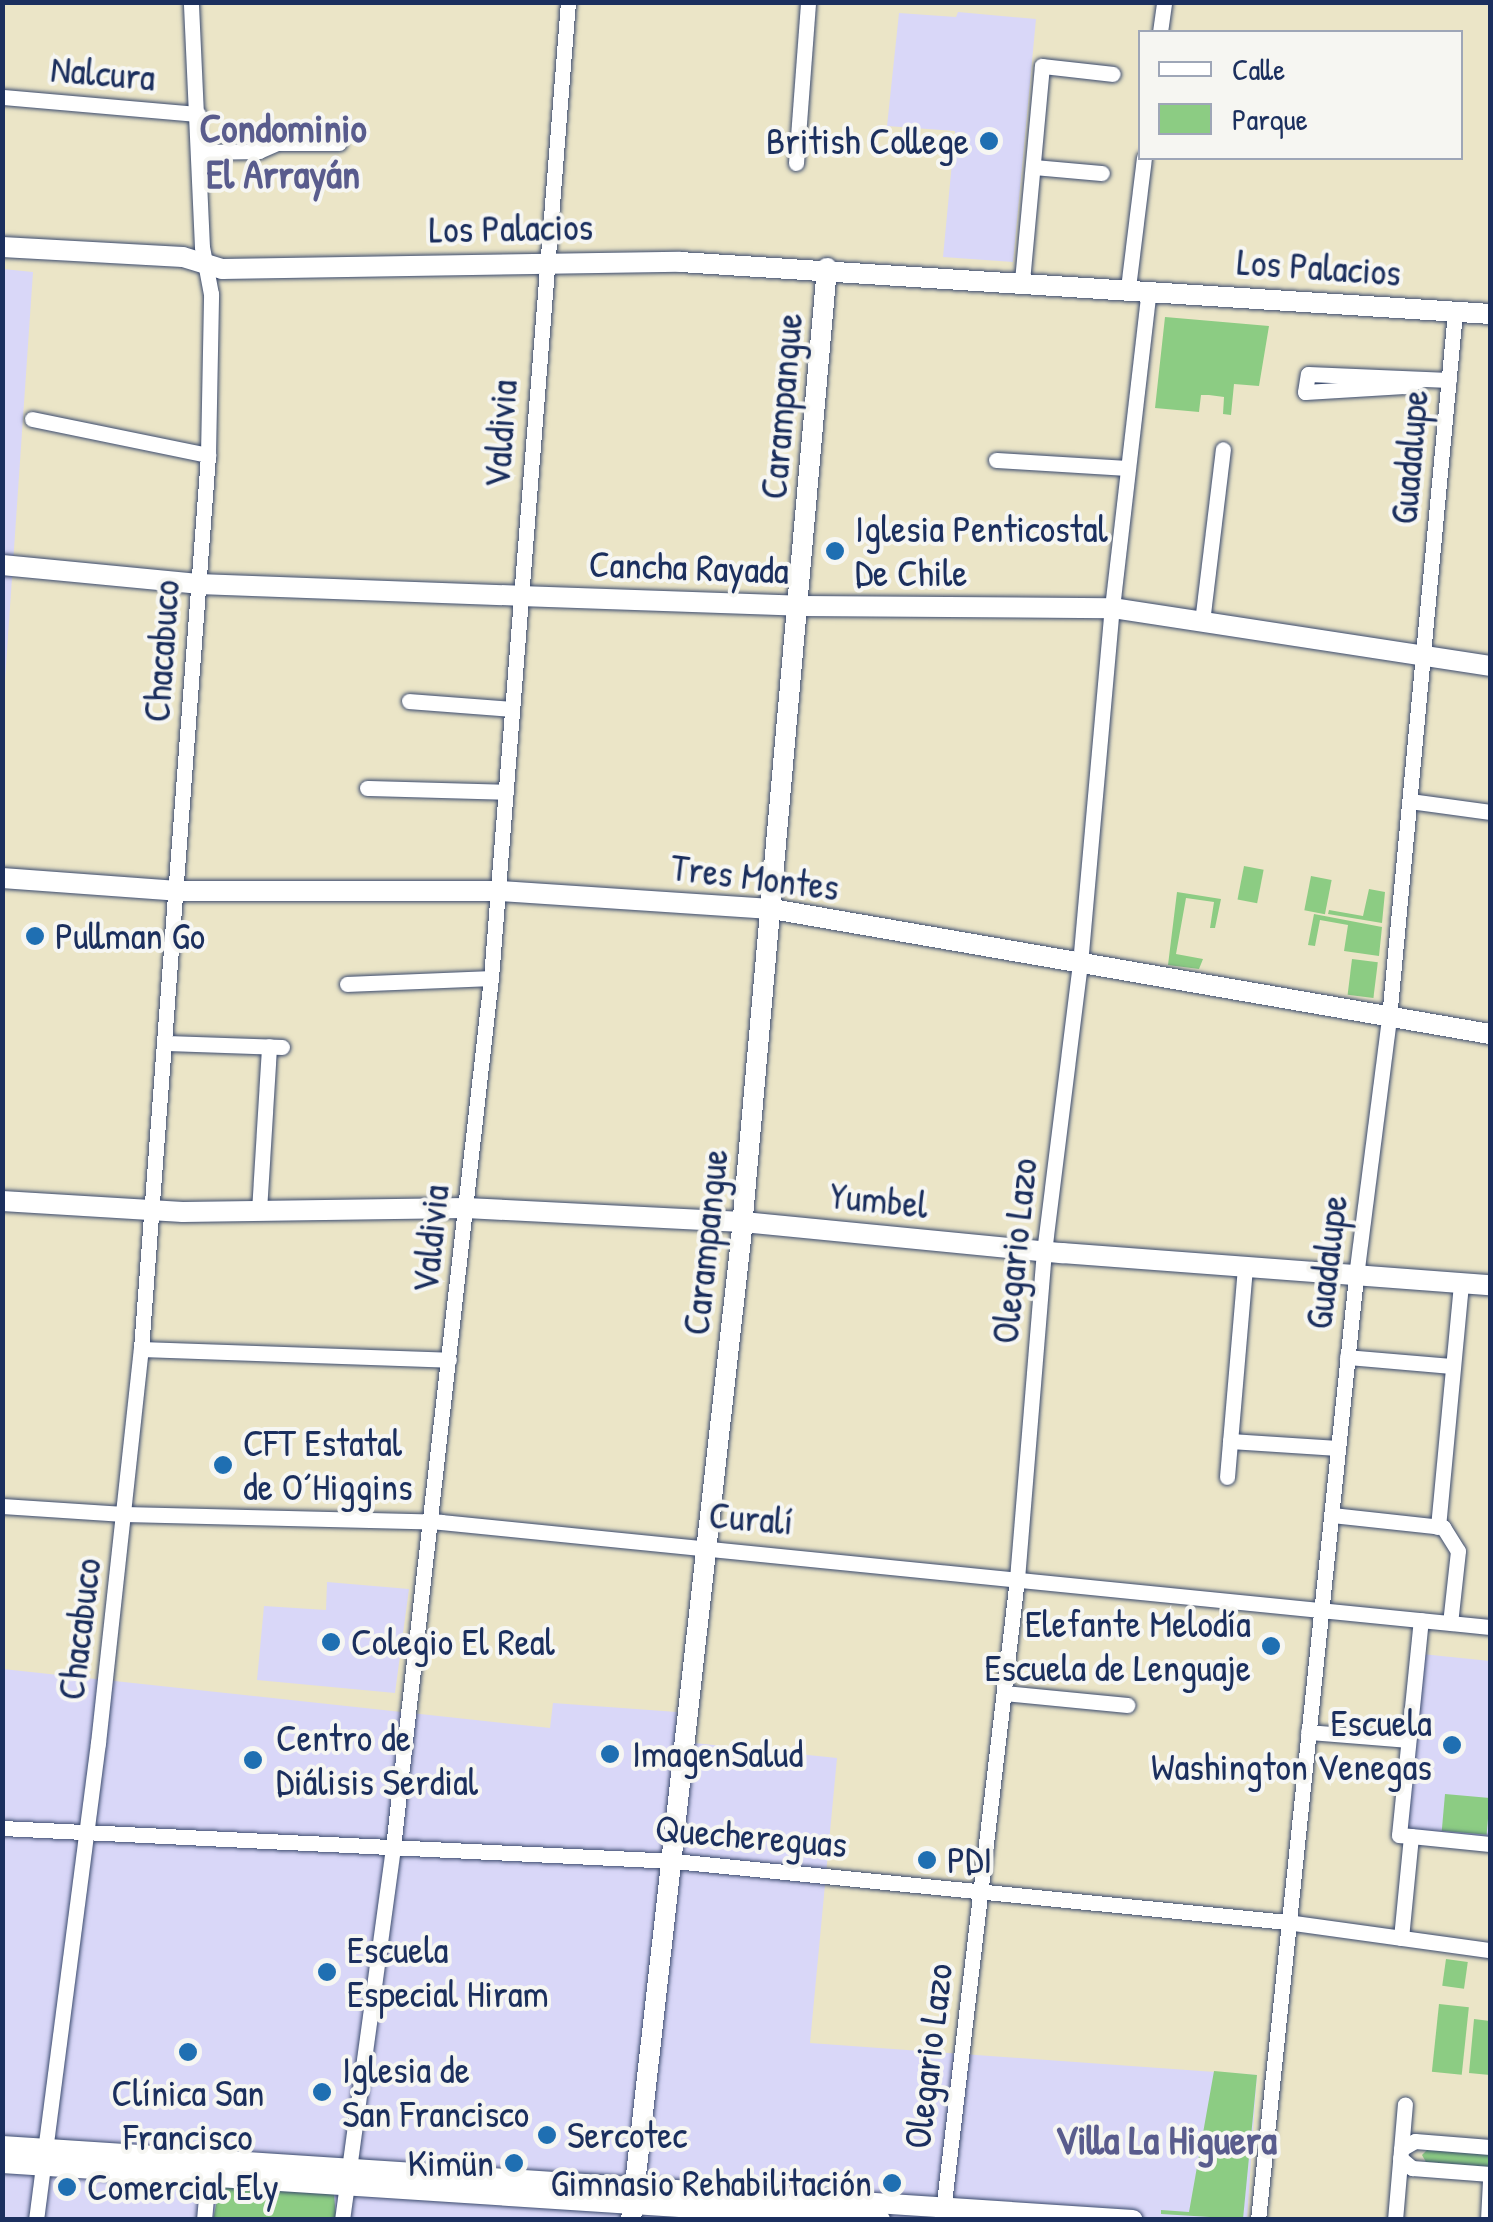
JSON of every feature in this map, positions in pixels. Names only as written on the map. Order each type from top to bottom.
[{"type":"street","name":"Chacabuco","points":[[36,2220],[142,1350],[178,890],[208,454],[211,316],[190,2]]},
{"type":"street","points":[[796,162],[808,2]]},
{"type":"street","points":[[1160,30],[1164,2]]},
{"type":"street","name":"Valdivia","points":[[342,2220],[431,1522],[490,978],[568,3]]},
{"type":"street","points":[[1022,281],[1042,66],[1113,74]]},
{"type":"street","name":"Nalcura","points":[[2,97],[198,114]]},
{"type":"street","points":[[200,152],[339,143]]},
{"type":"street","name":"Olegario Lazo","points":[[942,2213],[1017,1578],[1044,1252],[1080,964],[1128,468],[1144,160]]},
{"type":"street","points":[[1032,168],[1102,173]]},
{"type":"street","name":"Los Palacios","points":[[2,247],[183,257],[222,269],[680,262],[827,268],[1490,314]]},
{"type":"street","name":"Carampangue","points":[[633,2203],[743,1222],[827,268]]},
{"type":"street","name":"Guadalupe","points":[[1258,2220],[1347,1357],[1389,1018],[1455,312]]},
{"type":"street","points":[[1418,381],[1404,386],[1305,392],[1308,374],[1449,380]]},
{"type":"street","points":[[32,418],[208,454]]},
{"type":"street","points":[[1202,622],[1222,449]]},
{"type":"street","points":[[996,460],[1128,468]]},
{"type":"street","name":"Cancha Rayada","points":[[2,565],[198,584],[800,606],[1112,608],[1490,666]]},
{"type":"street","points":[[409,701],[512,710]]},
{"type":"street","points":[[367,788],[506,792]]},
{"type":"street","points":[[1410,801],[1490,812]]},
{"type":"street","name":"Tres Montes","points":[[2,878],[178,890],[498,890],[772,909],[1490,1034]]},
{"type":"street","points":[[347,984],[490,978]]},
{"type":"street","points":[[167,1043],[276,1047],[259,1211]]},
{"type":"street","name":"Yumbel","points":[[2,1200],[155,1211],[466,1208],[743,1222],[1044,1252],[1490,1285]]},
{"type":"street","points":[[1227,1477],[1245,1268]]},
{"type":"street","points":[[1450,1623],[1458,1551],[1441,1527],[1461,1283]]},
{"type":"street","points":[[142,1350],[450,1360]]},
{"type":"street","points":[[1347,1357],[1453,1366]]},
{"type":"street","points":[[1230,1441],[1338,1448]]},
{"type":"street","name":"Curalí","points":[[2,1506],[124,1514],[431,1522],[1490,1627]]},
{"type":"street","points":[[1332,1515],[1441,1527]]},
{"type":"street","points":[[1421,1620],[1399,1835],[1490,1844]]},
{"type":"street","points":[[1004,1692],[1127,1704]]},
{"type":"street","points":[[1308,1732],[1408,1740]]},
{"type":"street","name":"Quechereguas","points":[[2,1828],[674,1861],[1287,1922],[1490,1950]]},
{"type":"street","points":[[1401,1938],[1411,1836]]},
{"type":"street","points":[[1396,2220],[1404,2104]]},
{"type":"street","points":[[1401,2153],[1414,2142],[1490,2147]]},
{"type":"street","points":[[2,2146],[43,2158],[208,2175],[347,2176]]},
{"type":"street","points":[[1401,2153],[1412,2168],[1490,2177],[1488,2220]]},
{"type":"street","points":[[2,2163],[43,2158],[347,2176],[633,2203],[880,2220]]},
{"type":"street","points":[[204,2220],[208,2175]]},
{"type":"street","points":[[633,2203],[1132,2220]]},
{"type":"shaded area","name":"British College","points":[[958,12],[1036,19],[1013,262],[943,257],[955,131],[887,126],[899,13],[956,17]]},
{"type":"shaded area","points":[[3,269],[33,272],[3,709]]},
{"type":"shaded area","name":"Colegio El Real","points":[[327,1582],[409,1589],[395,1693],[257,1680],[264,1606],[326,1610]]},
{"type":"shaded area","name":"Escuela Washington Venegas","points":[[1422,1654],[1490,1661],[1490,1838],[1405,1829]]},
{"type":"shaded area","points":[[3,1669],[550,1728],[553,1703],[677,1712],[675,1741],[837,1758],[810,2043],[1257,2075],[1247,2219],[3,2220]]},
{"type":"green space","points":[[1165,317],[1269,326],[1259,386],[1234,384],[1231,415],[1223,414],[1224,397],[1209,395],[1201,395],[1199,412],[1155,408]]},
{"type":"green space","points":[[1244,866],[1264,870],[1257,903],[1238,899]]},
{"type":"green space","points":[[1311,876],[1332,880],[1325,914],[1304,910]]},
{"type":"green space","points":[[1369,889],[1385,892],[1382,923],[1328,914],[1329,910],[1363,916]]},
{"type":"green space","points":[[1177,892],[1221,899],[1215,928],[1210,928],[1214,902],[1186,898],[1176,954],[1203,959],[1199,969],[1168,965]]},
{"type":"green space","points":[[1314,914],[1382,927],[1379,956],[1344,951],[1348,925],[1320,920],[1315,946],[1308,945]]},
{"type":"green space","points":[[1352,959],[1378,962],[1373,998],[1348,995]]},
{"type":"green space","points":[[1445,1794],[1490,1798],[1487,1835],[1442,1831]]},
{"type":"green space","points":[[1446,1959],[1468,1962],[1464,1989],[1442,1986]]},
{"type":"green space","points":[[1439,2004],[1469,2007],[1462,2075],[1432,2072]]},
{"type":"green space","points":[[1474,2019],[1490,2021],[1490,2075],[1469,2073]]},
{"type":"green space","points":[[1214,2071],[1257,2075],[1243,2219],[1161,2214],[1161,2210],[1189,2212]]},
{"type":"green space","points":[[1427,2150],[1490,2154],[1490,2167],[1426,2162],[1422,2155]]},
{"type":"green space","points":[[220,2185],[334,2193],[336,2219],[213,2220]]},
{"type":"place","name":"British College","points":[[989,141]]},
{"type":"place","name":"Iglesia Penticostal De Chile","points":[[835,551]]},
{"type":"place","name":"Pullman Go","points":[[35,936]]},
{"type":"place","name":"CFT Estatal de O´Higgins","points":[[223,1465]]},
{"type":"place","name":"Colegio El Real","points":[[331,1642]]},
{"type":"place","name":"Elefante Melodía Escuela de Lenguaje","points":[[1271,1646]]},
{"type":"place","name":"Escuela Washington Venegas","points":[[1452,1745]]},
{"type":"place","name":"ImagenSalud","points":[[610,1754]]},
{"type":"place","name":"Centro de Diálisis Serdial","points":[[253,1760]]},
{"type":"place","name":"PDI","points":[[927,1860]]},
{"type":"place","name":"Escuela Especial Hiram","points":[[327,1972]]},
{"type":"place","name":"Clínica San Francisco","points":[[188,2052]]},
{"type":"place","name":"Iglesia de San Francisco","points":[[322,2092]]},
{"type":"place","name":"Sercotec","points":[[547,2135]]},
{"type":"place","name":"Kimün","points":[[514,2163]]},
{"type":"place","name":"Gimnasio Rehabilitación","points":[[892,2183]]},
{"type":"place","name":"Comercial Ely","points":[[67,2187]]},
{"type":"district","name":"Condominio El Arrayán","points":[[283,150]]},
{"type":"district","name":"Villa La Higuera","points":[[1166,2139]]}]
